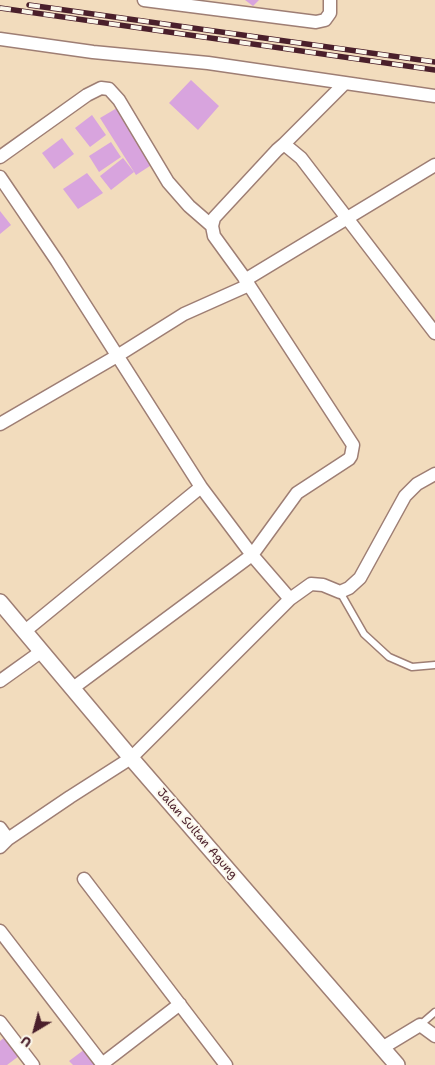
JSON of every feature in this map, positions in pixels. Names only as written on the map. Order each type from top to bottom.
[{"type":"street","points":[[144,0],[316,22],[325,20],[330,12],[330,0]]},
{"type":"street","points":[[0,40],[93,52],[208,63],[435,96]]},
{"type":"street","points":[[74,688],[252,555],[293,497],[302,489],[349,459],[353,451],[352,445],[247,283],[214,236],[212,226],[214,218],[345,83]]},
{"type":"street","points":[[0,157],[87,95],[101,88],[108,89],[119,100],[168,182],[189,206],[212,226]]},
{"type":"street","points":[[284,144],[302,158],[435,333]]},
{"type":"street","points":[[0,424],[117,356],[184,314],[247,283],[346,217],[435,165]]},
{"type":"street","points":[[0,177],[57,261],[201,487],[252,555],[290,599]]},
{"type":"street","points":[[0,828],[4,843],[70,797],[131,758],[290,599],[311,584],[323,585],[340,592],[349,588],[360,578],[405,496],[417,484],[435,474]]},
{"type":"street","points":[[24,631],[201,487]]},
{"type":"street","name":"Jalan Sultan Agung","points":[[0,602],[131,758],[397,1065]]},
{"type":"street","points":[[0,681],[42,651]]},
{"type":"street","points":[[84,879],[226,1065]]},
{"type":"street","points":[[0,932],[102,1064],[180,1004]]},
{"type":"street","points":[[0,1022],[33,1065]]},
{"type":"street","points":[[382,1048],[420,1025],[435,1036]]},
{"type":"lane","points":[[340,592],[364,634],[389,658],[412,668],[435,665]]},
{"type":"lane","points":[[420,1025],[435,1012]]},
{"type":"building","points":[[245,0],[259,0],[253,6]]},
{"type":"building","points":[[191,80],[219,106],[198,130],[169,103]]},
{"type":"building","points":[[117,108],[153,164],[136,175],[100,118]]},
{"type":"building","points":[[92,115],[106,135],[90,147],[75,128]]},
{"type":"building","points":[[62,138],[74,154],[54,169],[42,153]]},
{"type":"building","points":[[111,142],[121,157],[99,172],[89,156]]},
{"type":"building","points":[[123,158],[134,172],[111,190],[100,176]]},
{"type":"building","points":[[87,173],[103,193],[78,209],[63,189]]},
{"type":"building","points":[[0,211],[11,225],[0,234]]},
{"type":"building","points":[[5,1037],[19,1056],[7,1065],[0,1065],[0,1041]]},
{"type":"building","points":[[85,1049],[98,1065],[73,1065],[69,1061]]},
{"type":"railway","points":[[29,5],[435,62]]},
{"type":"railway","points":[[0,8],[435,70]]}]
